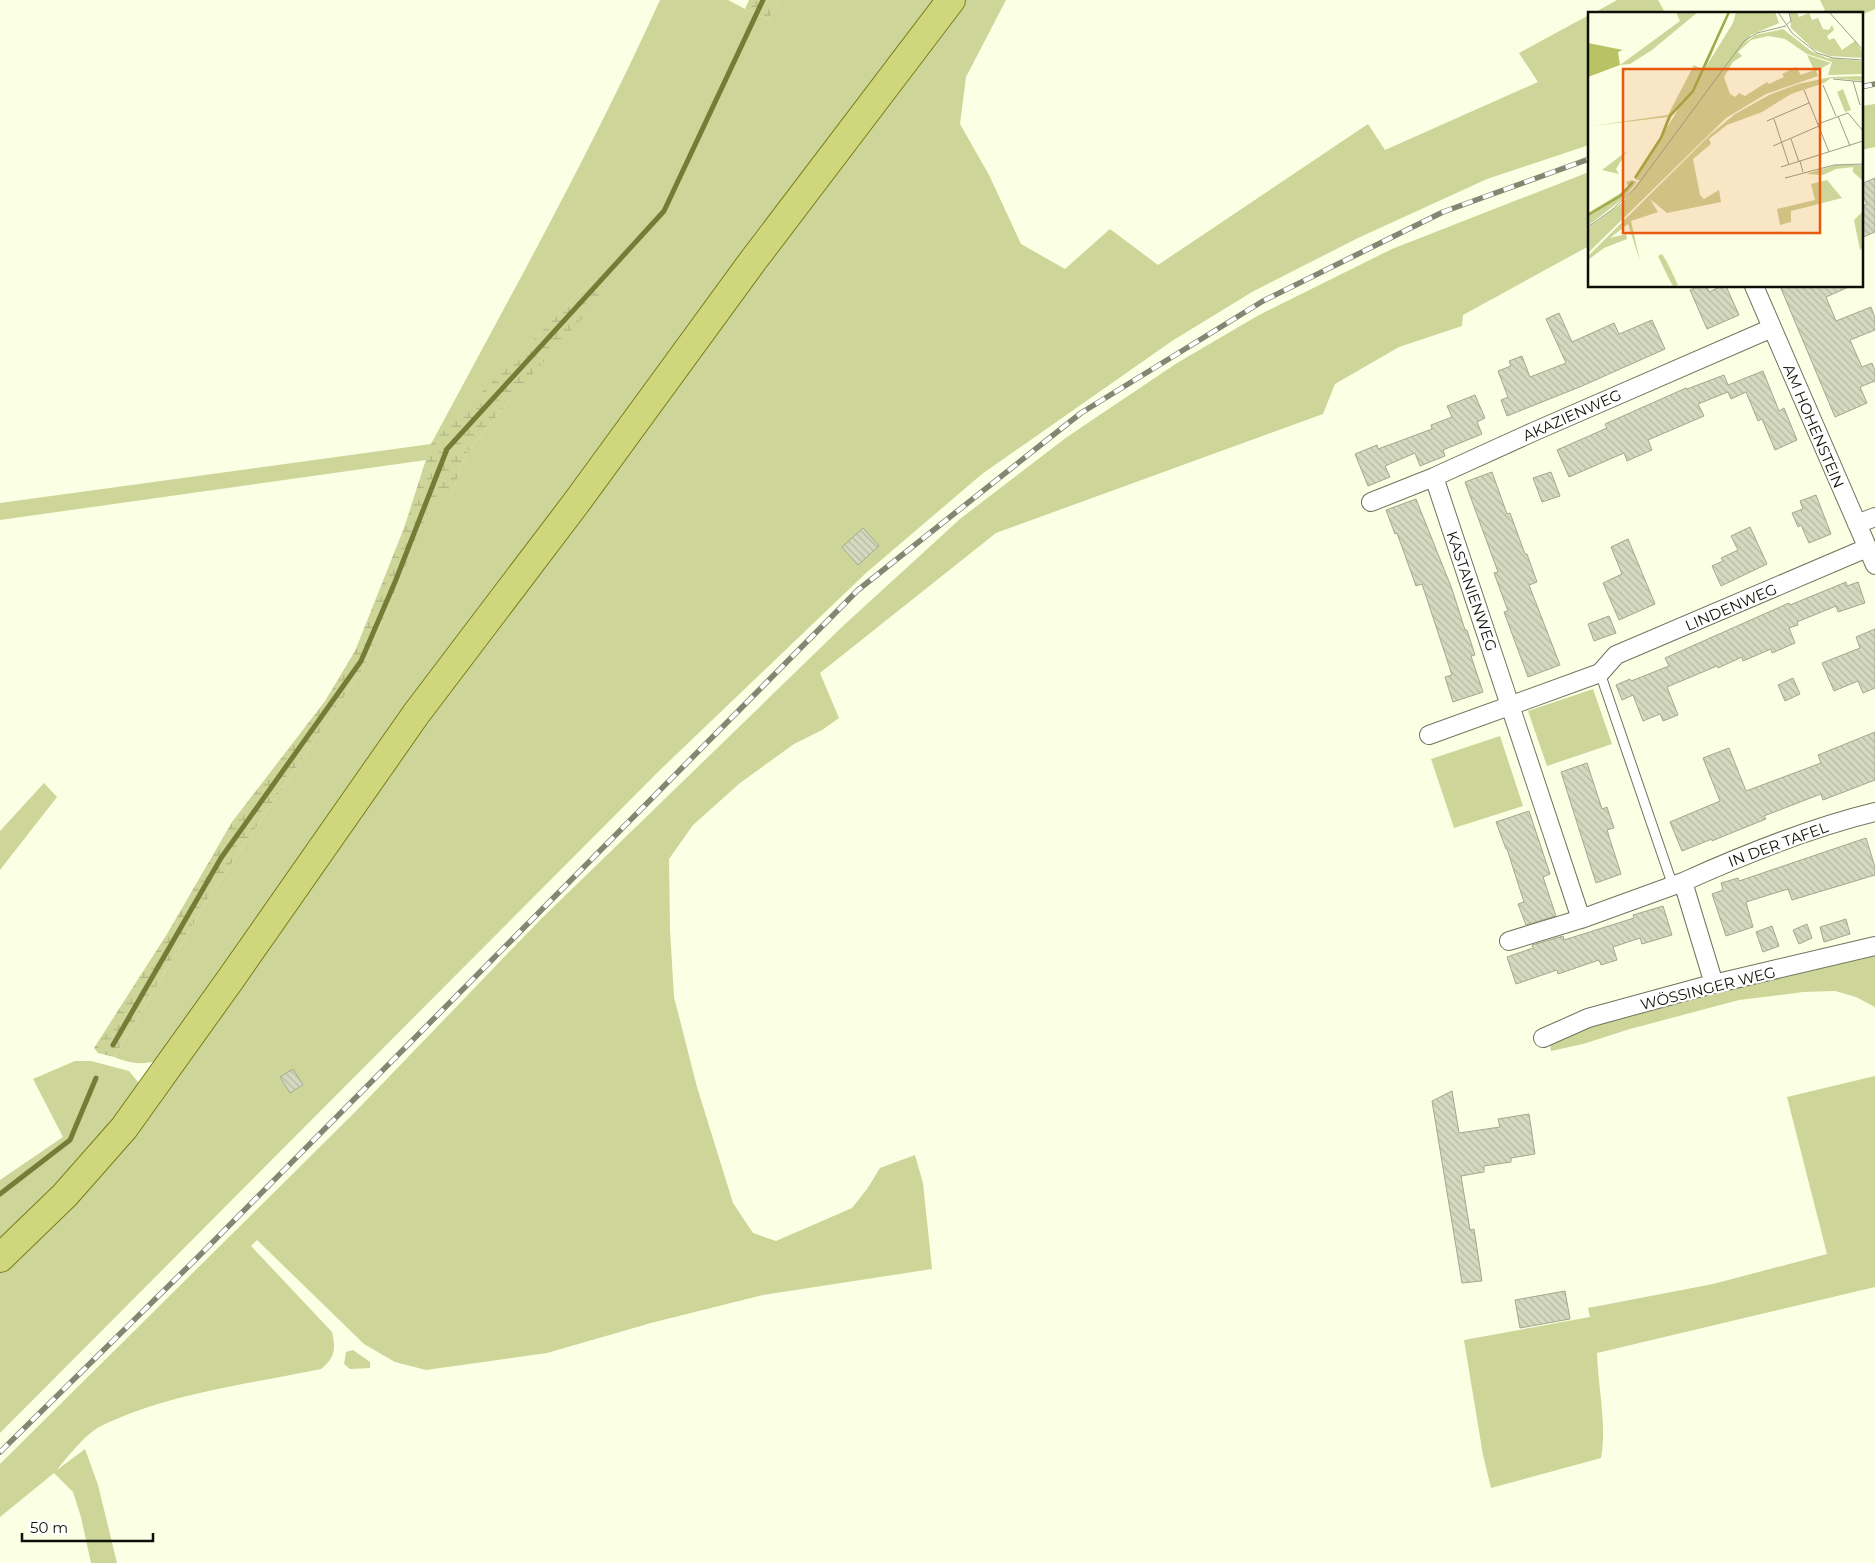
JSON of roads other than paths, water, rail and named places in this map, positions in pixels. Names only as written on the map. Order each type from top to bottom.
[{"type":"main road","points":[[0,1258],[65,1195],[124,1128],[416,714],[576,503],[752,262],[951,0]]},
{"type":"street","name":"AM HOHENSTEIN","points":[[1755,288],[1875,566]]},
{"type":"street","name":"AKAZIENWEG","points":[[1371,502],[1434,477],[1772,328]]},
{"type":"street","name":"KASTANIENWEG","points":[[1434,477],[1581,919]]},
{"type":"street","points":[[1857,524],[1875,517]]},
{"type":"street","name":"LINDENWEG","points":[[1600,673],[1616,656],[1867,548]]},
{"type":"street","points":[[1429,735],[1600,673]]},
{"type":"street","name":"IN DER TAFEL","points":[[1509,941],[1581,919],[1678,884],[1740,856],[1851,818],[1875,812]]},
{"type":"street","points":[[1678,884],[1714,984]]},
{"type":"street","name":"WÖSSINGER WEG","points":[[1543,1038],[1588,1018],[1714,984],[1875,946]]},
{"type":"lane","points":[[1600,673],[1678,884]]},
{"type":"waterway","points":[[113,1045],[221,858],[361,661],[395,582],[447,449],[664,211],[763,0]]},
{"type":"waterway","points":[[0,1194],[70,1140],[96,1078]]},
{"type":"railway","points":[[1862,87],[1875,84]]},
{"type":"railway","points":[[0,1452],[199,1256],[858,590],[1081,413],[1263,301],[1443,212],[1588,159]]}]
